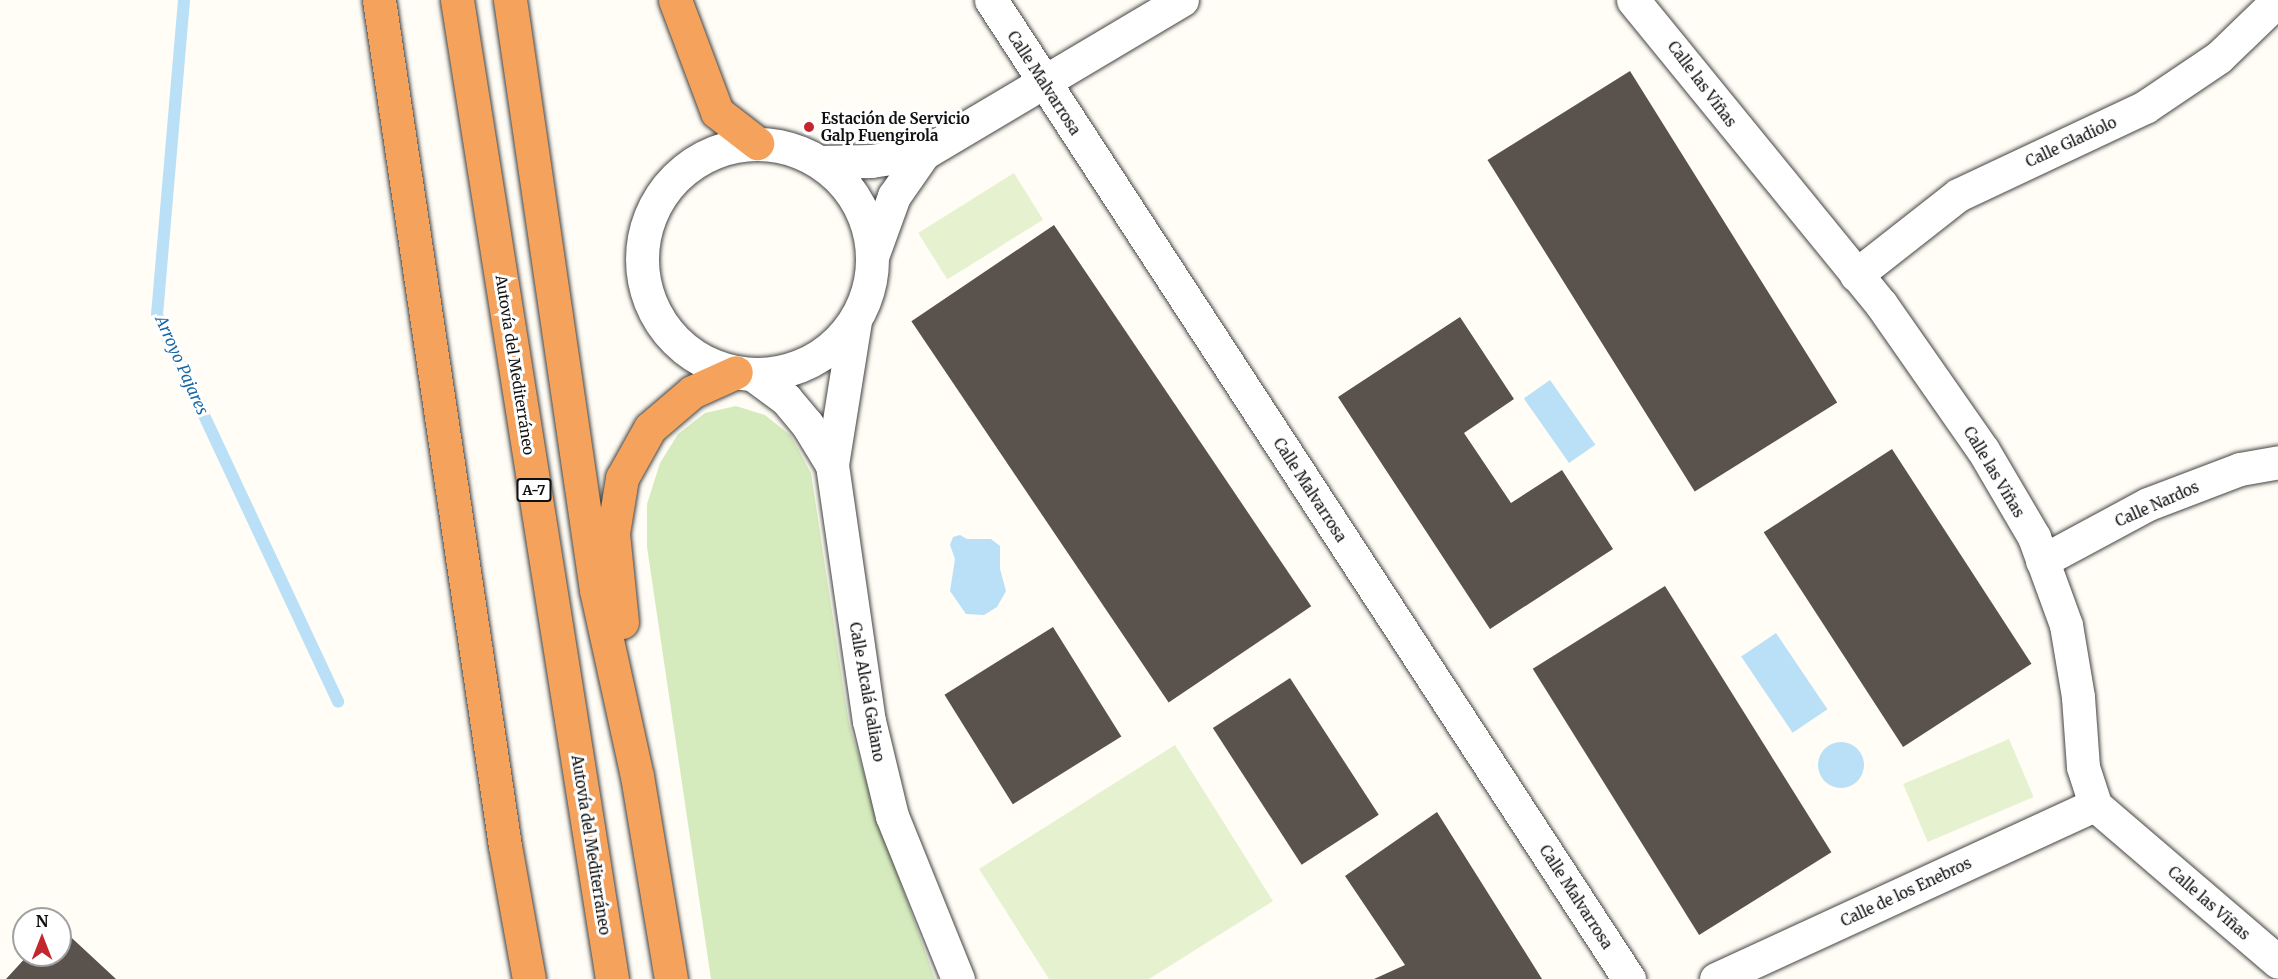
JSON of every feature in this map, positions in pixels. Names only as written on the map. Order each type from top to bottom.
[{"type":"highway","points":[[378,0],[505,846],[530,979]]},
{"type":"highway","name":"Autovía del Mediterráneo","points":[[457,0],[612,979]]},
{"type":"highway","points":[[510,0],[596,590],[637,776],[671,979]]},
{"type":"highway","points":[[675,0],[717,111],[757,143]]},
{"type":"highway","points":[[637,776],[613,533],[621,478],[650,428],[692,392],[744,373]]},
{"type":"street","name":"Calle Malvarrosa","points":[[991,0],[1629,979]]},
{"type":"street","points":[[820,162],[871,161],[924,153],[1182,0]]},
{"type":"street","name":"Calle las Viñas","points":[[1633,0],[1856,275],[1983,450],[2034,537],[2066,625],[2078,697],[2083,767],[2095,806],[2278,962]]},
{"type":"street","name":"Calle Gladiolo","points":[[1856,275],[1958,195],[2145,107],[2219,57],[2278,0]]},
{"type":"street","points":[[757,143],[798,150],[820,162],[841,179],[858,201],[869,226],[873,254],[870,288],[855,321],[836,344],[811,361],[782,371],[744,373],[712,365],[690,352],[658,317],[643,278],[643,240],[658,200],[681,172],[714,152],[757,143]]},
{"type":"street","points":[[873,254],[894,196],[924,153]]},
{"type":"street","name":"Calle Alcalá Galiano","points":[[855,321],[832,465],[869,721],[892,816],[958,979]]},
{"type":"street","name":"Calle Alcalá Galiano","points":[[744,373],[786,399],[807,424],[832,465]]},
{"type":"street","name":"Calle Nardos","points":[[2042,561],[2148,504],[2240,469],[2278,462]]},
{"type":"street","name":"Calle de los Enebros","points":[[1716,979],[2095,806]]},
{"type":"green space","points":[[1014,173],[1043,220],[947,280],[918,233]]},
{"type":"green space","points":[[736,406],[765,415],[791,436],[811,473],[849,724],[878,820],[935,979],[711,979],[647,547],[647,504],[660,463],[678,434],[705,413]]},
{"type":"green space","points":[[2009,739],[2034,797],[1928,842],[1903,784]]},
{"type":"green space","points":[[1175,745],[1273,901],[1149,979],[1049,979],[979,869]]},
{"type":"water","points":[[1550,380],[1595,445],[1569,463],[1524,398]]},
{"type":"water","points":[[960,535],[967,539],[991,539],[1000,546],[1000,569],[1006,591],[997,607],[984,615],[966,614],[950,591],[955,559],[950,545],[953,537]]},
{"type":"water","points":[[1776,633],[1827,709],[1793,733],[1741,656]]},
{"type":"water","points":[[1841,742],[1857,749],[1864,765],[1857,781],[1841,788],[1825,781],[1818,765],[1825,749]]},
{"type":"building","points":[[1630,71],[1837,403],[1695,492],[1488,160]]},
{"type":"building","points":[[1054,225],[1311,606],[1169,703],[911,321]]},
{"type":"building","points":[[1460,317],[1514,399],[1464,433],[1511,503],[1562,470],[1613,549],[1490,629],[1338,397]]},
{"type":"building","points":[[1892,449],[2031,664],[1903,747],[1764,532]]},
{"type":"building","points":[[1665,586],[1831,852],[1699,935],[1533,669]]},
{"type":"building","points":[[1053,627],[1121,736],[1013,804],[944,695]]},
{"type":"building","points":[[1290,678],[1379,815],[1302,865],[1213,728]]},
{"type":"building","points":[[1437,812],[1542,979],[1374,979],[1405,965],[1345,876]]},
{"type":"building","points":[[72,938],[116,979],[6,979],[17,967],[72,967]]},
{"type":"waterway","name":"Arroyo Pajares","points":[[184,0],[157,315],[338,702]]},
{"type":"place","name":"Estación de Servicio Galp Fuengirola","points":[[809,127]]}]
